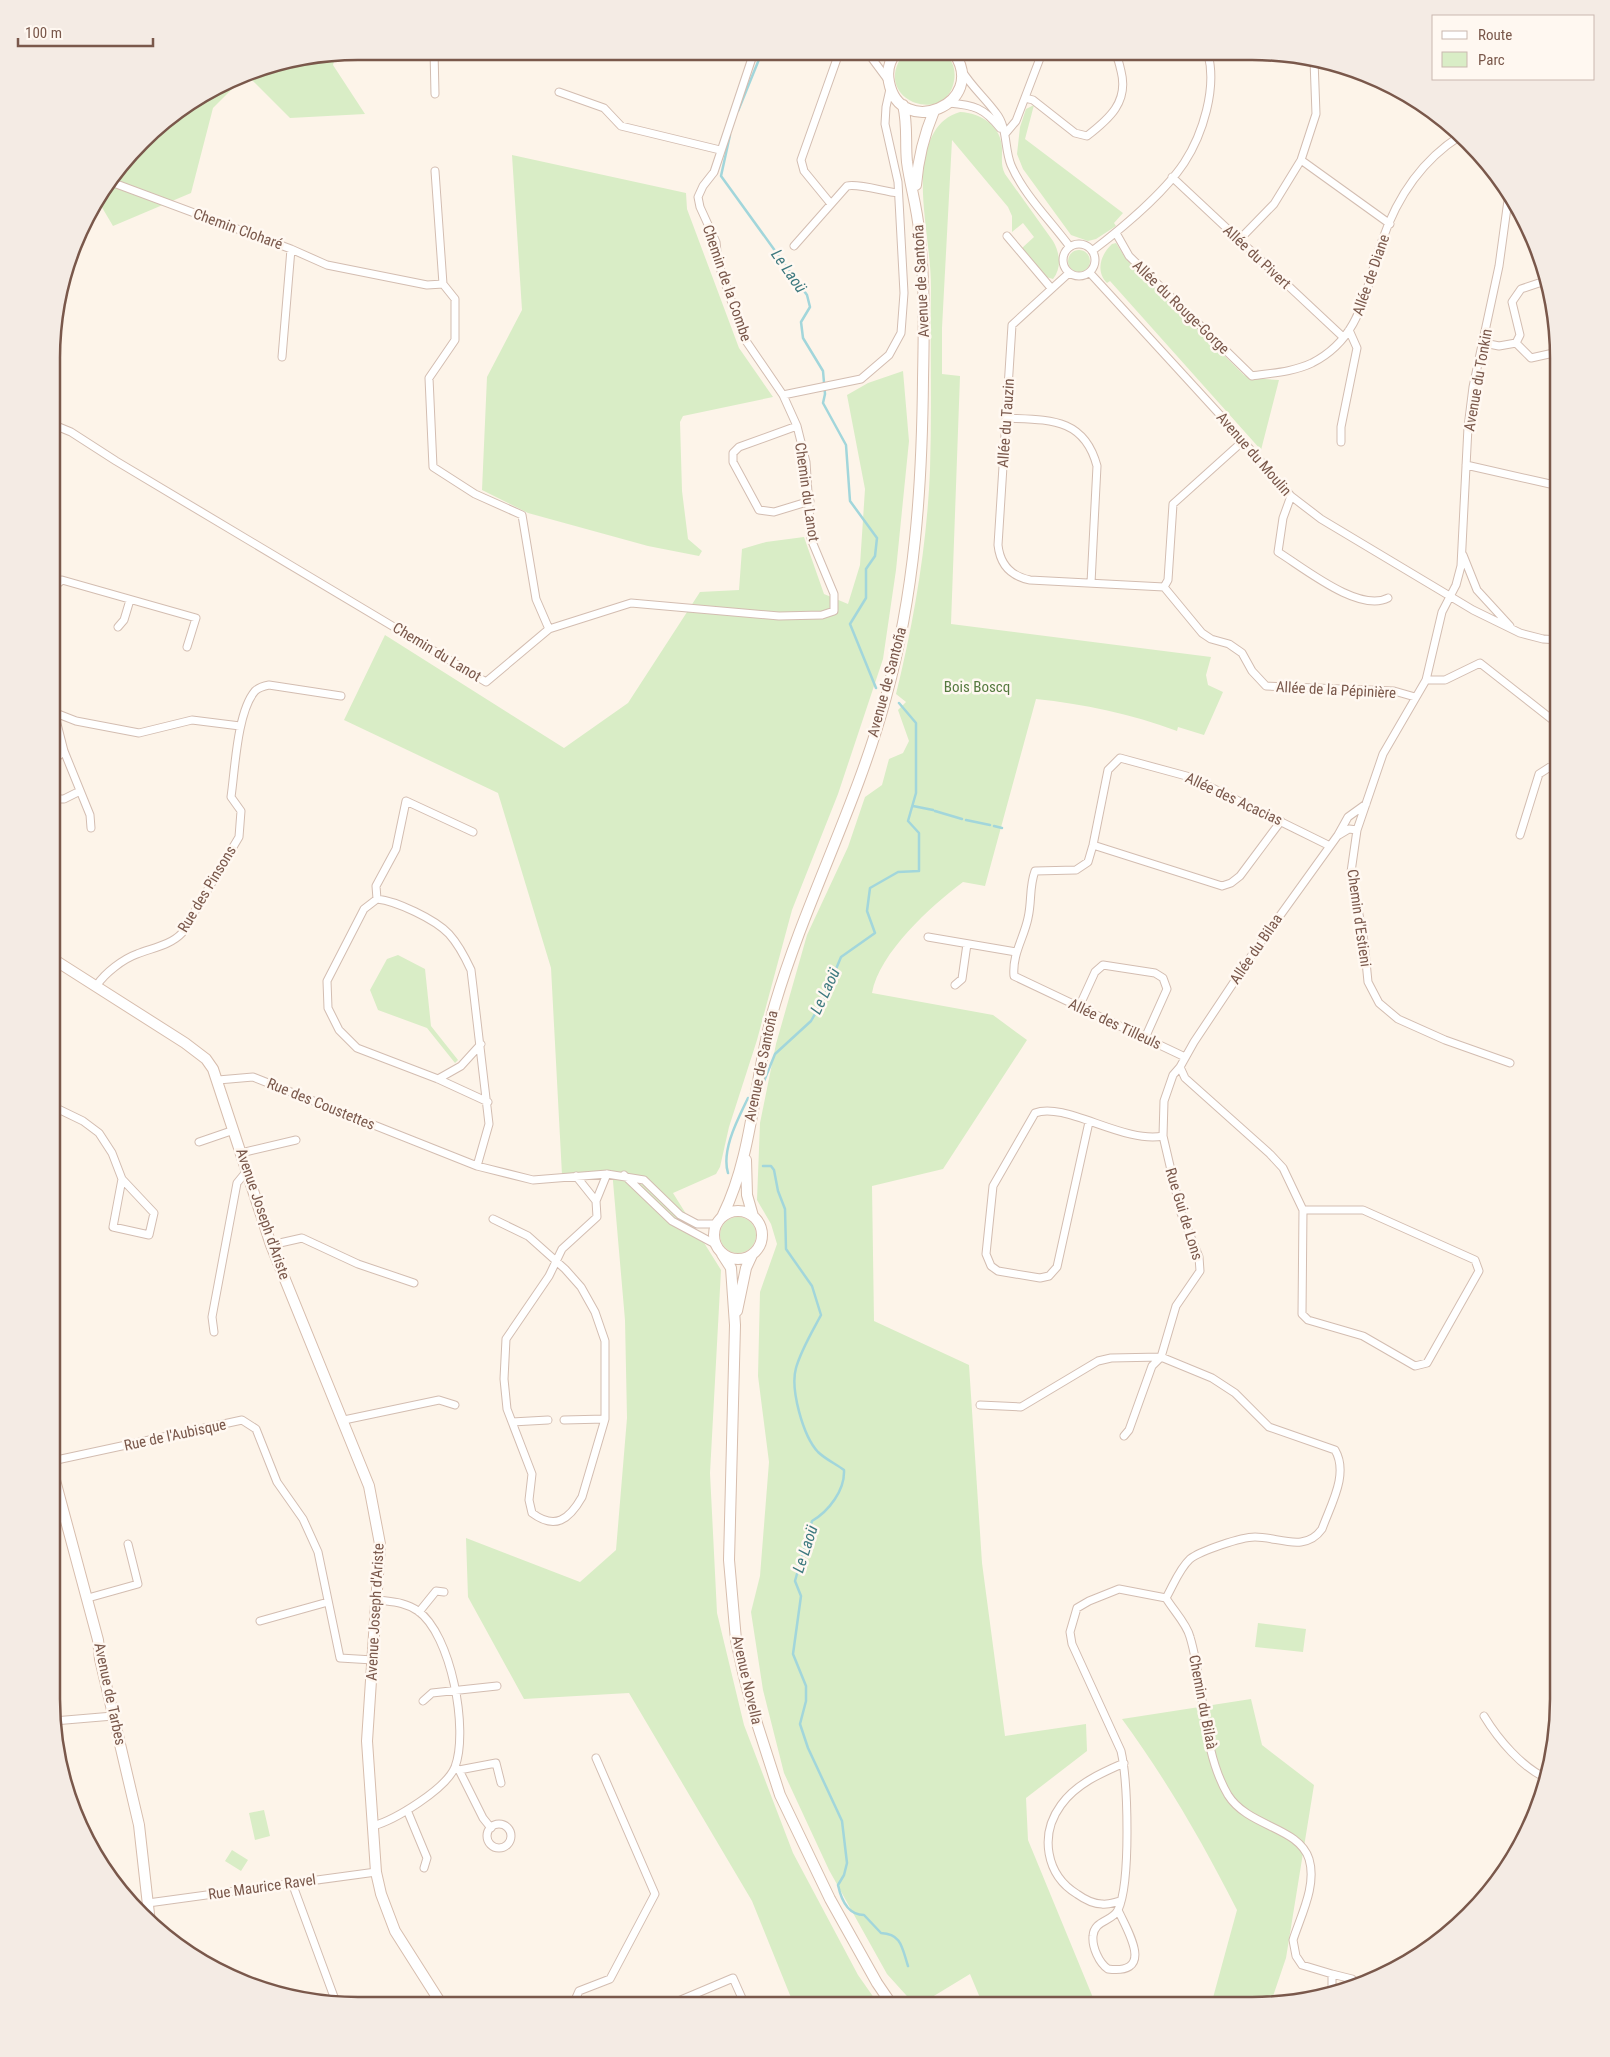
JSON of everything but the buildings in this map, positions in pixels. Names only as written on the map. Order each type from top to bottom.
[{"type":"main road","points":[[892,60],[888,67],[889,84],[903,105],[913,110],[934,111],[949,104],[957,94],[961,83],[962,71],[957,60]]},
{"type":"main road","name":"Avenue de Santoña","points":[[720,1219],[734,1194],[745,1150],[759,1064],[774,1006],[794,946],[861,773],[886,699],[899,644],[919,518],[922,435],[922,270],[914,196],[907,161],[907,123],[903,105]]},
{"type":"main road","name":"Avenue de Santoña","points":[[914,196],[918,162],[934,111]]},
{"type":"main road","points":[[60,963],[185,1043],[206,1059],[218,1080]]},
{"type":"main road","name":"Avenue Joseph d'Ariste","points":[[218,1080],[271,1245],[344,1420],[369,1486],[376,1515],[380,1544],[378,1600],[367,1741],[376,1872],[381,1894],[395,1931],[437,1997]]},
{"type":"main road","name":"Avenue de Santoña","points":[[745,1150],[747,1195],[753,1216]]},
{"type":"main road","points":[[738,1210],[753,1216],[758,1221],[762,1236],[761,1243],[752,1255],[737,1260],[722,1254],[715,1244],[714,1230],[720,1219],[738,1210]]},
{"type":"main road","name":"Avenue Novella","points":[[722,1254],[731,1268],[735,1325],[729,1560],[736,1640],[743,1672],[753,1711],[780,1795],[830,1899],[876,1983],[886,1997]]},
{"type":"main road","name":"Avenue Novella","points":[[735,1325],[746,1268],[752,1255]]},
{"type":"main road","name":"Avenue de Tarbes","points":[[60,1498],[88,1598],[139,1825],[149,1912]]},
{"type":"street","points":[[434,60],[435,94]]},
{"type":"street","name":"Chemin de la Combe","points":[[751,60],[714,172],[703,186],[698,197],[700,207],[716,242],[718,262],[744,338],[783,395]]},
{"type":"street","points":[[831,204],[804,171],[801,160],[837,60]]},
{"type":"street","points":[[783,395],[861,379],[872,372],[889,355],[901,333],[904,293],[898,193],[885,124],[889,84],[873,60]]},
{"type":"street","points":[[1005,134],[1016,121],[1039,60]]},
{"type":"street","points":[[1025,98],[1033,100],[1075,133],[1088,136],[1110,118],[1120,100],[1124,81],[1119,60]]},
{"type":"street","points":[[1092,251],[1116,233],[1184,163],[1202,124],[1211,91],[1208,60]]},
{"type":"street","points":[[1239,240],[1274,204],[1301,160],[1316,114],[1314,67]]},
{"type":"street","points":[[962,71],[974,90],[997,114],[1005,134],[1010,162],[1020,183],[1070,246]]},
{"type":"street","points":[[559,92],[604,108],[621,126],[720,150]]},
{"type":"street","points":[[949,104],[977,108],[990,115],[1005,134]]},
{"type":"street","name":"Allée de Diane","points":[[1252,376],[1285,372],[1311,363],[1343,337],[1361,312],[1382,238],[1406,188],[1418,171],[1433,156],[1455,140]]},
{"type":"street","points":[[1301,160],[1390,224]]},
{"type":"street","points":[[435,171],[443,284],[455,299],[455,340],[429,378],[433,468],[475,494],[522,516],[536,599],[549,629]]},
{"type":"street","name":"Allée du Pivert","points":[[1172,177],[1343,337]]},
{"type":"street","name":"Chemin Cloharé","points":[[116,184],[290,249],[282,357]]},
{"type":"street","points":[[794,246],[847,186],[853,184],[883,192],[898,193]]},
{"type":"street","name":"Avenue du Tonkin","points":[[1426,680],[1442,612],[1456,585],[1462,553],[1466,465],[1474,387],[1499,266],[1507,205]]},
{"type":"street","name":"Allée du Rouge-Gorge","points":[[1116,233],[1129,256],[1252,376]]},
{"type":"street","points":[[1007,236],[1051,288]]},
{"type":"street","points":[[1084,245],[1092,251],[1095,260],[1090,273],[1081,276],[1069,273],[1063,260],[1070,246],[1084,245]]},
{"type":"street","points":[[290,249],[327,265],[427,285],[443,284]]},
{"type":"street","name":"Allée du Tauzin","points":[[1069,273],[1012,325],[998,545],[1002,562],[1010,572],[1030,580],[1091,584]]},
{"type":"street","name":"Avenue du Moulin","points":[[1090,273],[1222,417],[1291,496],[1321,519],[1450,597],[1514,630],[1550,639]]},
{"type":"street","points":[[1516,343],[1520,335],[1512,302],[1521,289],[1540,283]]},
{"type":"street","points":[[1340,442],[1341,427],[1357,348],[1349,330]]},
{"type":"street","points":[[1484,343],[1499,346],[1516,343]]},
{"type":"street","points":[[1516,343],[1531,358],[1550,354]]},
{"type":"street","name":"Chemin du Lanot","points":[[60,427],[71,432],[116,461],[486,682],[549,629],[631,603],[779,616],[822,615],[834,611],[834,594],[811,539],[806,462],[797,426],[783,395]]},
{"type":"street","points":[[1006,418],[1053,420],[1067,425],[1086,443],[1094,455],[1098,466],[1091,584],[1164,587],[1168,580],[1173,504],[1242,442]]},
{"type":"street","points":[[797,426],[739,447],[733,453],[733,462],[754,505],[759,510],[774,512],[810,501]]},
{"type":"street","points":[[1466,465],[1550,484]]},
{"type":"street","points":[[1291,496],[1283,518],[1278,552],[1354,598],[1380,602],[1388,598]]},
{"type":"street","points":[[1462,553],[1480,595],[1514,630]]},
{"type":"street","points":[[60,582],[62,580],[196,618],[187,647]]},
{"type":"street","name":"Allée de la Pépinière","points":[[1164,587],[1202,633],[1211,639],[1229,644],[1242,652],[1252,671],[1266,686],[1394,692],[1415,697]]},
{"type":"street","points":[[118,627],[124,620],[130,600]]},
{"type":"street","points":[[1426,680],[1445,680],[1480,664],[1550,718]]},
{"type":"street","name":"Chemin d'Estieni","points":[[1426,680],[1383,754],[1357,830],[1352,872],[1364,941],[1368,982],[1379,1003],[1398,1019],[1437,1037],[1510,1063]]},
{"type":"street","name":"Rue des Pinsons","points":[[97,985],[102,978],[134,955],[176,940],[239,837],[241,811],[232,798],[240,726],[254,692],[260,687],[269,685],[341,696]]},
{"type":"street","points":[[60,714],[76,721],[139,733],[192,720],[240,726]]},
{"type":"street","points":[[60,735],[64,751],[90,815],[91,828]]},
{"type":"street","points":[[60,755],[64,751]]},
{"type":"street","name":"Allée des Acacias","points":[[1016,952],[1028,918],[1030,885],[1035,870],[1076,870],[1088,862],[1094,845],[1108,770],[1120,758],[1190,777],[1330,846]]},
{"type":"street","points":[[1520,834],[1539,774],[1550,767]]},
{"type":"street","points":[[60,799],[80,791]]},
{"type":"street","points":[[376,899],[376,886],[396,849],[406,801],[474,832]]},
{"type":"street","name":"Allée du Bilaa","points":[[1180,1067],[1256,949],[1338,835],[1348,817],[1366,804]]},
{"type":"street","points":[[1094,845],[1222,886],[1231,883],[1240,876],[1281,821]]},
{"type":"street","points":[[1338,835],[1349,829],[1357,830]]},
{"type":"street","points":[[477,1166],[489,1124],[488,1102],[471,970],[463,952],[448,932],[389,900],[376,899],[364,909],[328,982],[328,1008],[338,1030],[358,1048],[438,1079],[488,1102]]},
{"type":"street","points":[[928,937],[1016,952]]},
{"type":"street","points":[[955,985],[962,979],[967,944]]},
{"type":"street","name":"Allée des Tilleuls","points":[[1016,952],[1014,976],[1185,1057]]},
{"type":"street","points":[[1079,1007],[1095,972],[1103,964],[1155,973],[1163,978],[1167,989],[1146,1038]]},
{"type":"street","points":[[438,1079],[461,1066],[481,1044]]},
{"type":"street","points":[[1180,1067],[1185,1078],[1270,1154],[1282,1168],[1304,1210],[1302,1314],[1308,1320],[1363,1336],[1415,1366],[1428,1363],[1479,1271],[1475,1260],[1363,1210],[1304,1210]]},
{"type":"street","name":"Rue Gui de Lons","points":[[1161,1357],[1176,1306],[1200,1271],[1199,1257],[1181,1213],[1162,1136],[1164,1101],[1173,1075],[1180,1067]]},
{"type":"street","name":"Rue des Coustettes","points":[[218,1080],[252,1077],[477,1166],[533,1180],[607,1174],[624,1175],[644,1180],[680,1215],[697,1224],[720,1219]]},
{"type":"street","points":[[1089,1122],[1057,1268],[1049,1276],[1040,1278],[998,1271],[992,1266],[986,1254],[993,1186],[1035,1113],[1044,1109],[1089,1122],[1142,1138],[1162,1136]]},
{"type":"street","points":[[60,1110],[83,1121],[99,1133],[112,1153],[122,1179],[154,1213],[149,1235],[112,1227],[122,1179]]},
{"type":"street","points":[[199,1142],[234,1130]]},
{"type":"street","points":[[241,1153],[296,1140]]},
{"type":"street","points":[[214,1332],[212,1317],[237,1183],[246,1172]]},
{"type":"street","points":[[494,1219],[528,1236],[556,1261],[581,1287],[595,1312],[604,1341],[605,1419],[582,1497],[576,1509],[559,1522],[544,1522],[532,1513],[529,1500],[532,1474],[507,1409],[504,1379],[506,1339],[556,1261],[562,1249],[597,1217],[596,1201],[607,1174]]},
{"type":"street","points":[[624,1175],[672,1221],[715,1244]]},
{"type":"street","points":[[576,1176],[596,1201]]},
{"type":"street","points":[[271,1245],[302,1238],[358,1264],[414,1283]]},
{"type":"street","points":[[1124,1436],[1129,1430],[1152,1366],[1161,1357]]},
{"type":"street","points":[[980,1405],[1021,1406],[1098,1361],[1111,1358],[1161,1357],[1212,1378],[1235,1393],[1269,1427],[1335,1450],[1342,1467],[1322,1529],[1318,1535],[1299,1542],[1253,1537],[1199,1554],[1189,1560],[1166,1598],[1119,1589],[1089,1600],[1077,1608],[1070,1632],[1072,1644],[1106,1716],[1124,1763],[1127,1835],[1121,1901],[1114,1915],[1096,1927],[1093,1935],[1099,1960],[1103,1966],[1111,1970],[1121,1970],[1130,1964],[1136,1952],[1132,1937],[1118,1910]]},
{"type":"street","points":[[344,1420],[439,1400],[455,1405]]},
{"type":"street","points":[[564,1420],[605,1419]]},
{"type":"street","name":"Rue de l'Aubisque","points":[[60,1459],[242,1420],[256,1429],[277,1482],[303,1519],[318,1552],[340,1658],[373,1660]]},
{"type":"street","points":[[512,1422],[548,1420]]},
{"type":"street","points":[[88,1598],[138,1584],[128,1544]]},
{"type":"street","points":[[419,1612],[436,1591],[444,1592]]},
{"type":"street","name":"Chemin du Bilaà","points":[[1166,1598],[1190,1635],[1206,1726],[1221,1781],[1229,1797],[1259,1822],[1296,1838],[1308,1857],[1311,1871],[1310,1887],[1293,1940],[1296,1956],[1302,1965],[1332,1974]]},
{"type":"street","points":[[378,1600],[405,1603],[419,1612],[441,1643],[455,1690],[459,1720],[457,1769],[483,1818],[491,1828]]},
{"type":"street","points":[[260,1621],[328,1602]]},
{"type":"street","points":[[423,1701],[432,1694],[497,1686]]},
{"type":"street","points":[[61,1720],[113,1716]]},
{"type":"street","points":[[1484,1716],[1494,1733],[1540,1775]]},
{"type":"street","points":[[576,1997],[579,1991],[610,1978],[655,1894],[596,1758]]},
{"type":"street","points":[[373,1826],[407,1810],[430,1794],[457,1769],[496,1763],[501,1783]]},
{"type":"street","points":[[1121,1901],[1102,1904],[1079,1896],[1067,1887],[1052,1866],[1048,1847],[1049,1833],[1054,1818],[1060,1806],[1072,1792],[1088,1781],[1124,1763]]},
{"type":"street","points":[[407,1810],[427,1858],[424,1868]]},
{"type":"street","name":"Rue Maurice Ravel","points":[[148,1903],[376,1872]]},
{"type":"street","points":[[292,1883],[333,1995]]},
{"type":"street","points":[[1332,1986],[1332,1974],[1352,1979]]},
{"type":"street","points":[[688,1997],[734,1978],[742,1997]]},
{"type":"green space","points":[[901,60],[951,60],[955,73],[948,95],[938,103],[925,105],[913,102],[902,95],[896,84],[896,70]]},
{"type":"green space","points":[[334,61],[333,65],[365,114],[290,118],[252,80],[281,70]]},
{"type":"green space","points":[[233,88],[213,108],[191,193],[113,226],[101,207],[110,192],[147,147],[192,110]]},
{"type":"green space","points":[[1034,105],[1025,139],[1123,213],[1114,223],[1116,226],[1096,239],[1088,241],[1071,235],[1023,169],[1017,154],[1020,127],[1026,109]]},
{"type":"green space","name":"Bois Boscq","points":[[960,112],[976,115],[995,128],[1001,142],[1002,166],[1005,174],[1053,241],[1057,250],[1059,265],[1053,279],[1046,277],[1022,248],[1034,237],[1023,223],[1012,232],[1012,216],[1008,207],[952,140],[942,328],[942,374],[960,376],[951,624],[1211,657],[1206,675],[1208,685],[1223,692],[1204,735],[1178,727],[1177,731],[1107,710],[1036,699],[985,886],[963,882],[922,917],[908,931],[885,962],[872,993],[993,1015],[1027,1040],[943,1169],[872,1186],[874,1321],[969,1365],[982,1563],[1005,1736],[1086,1724],[1087,1751],[1026,1798],[1028,1840],[1093,1997],[980,1997],[970,1974],[932,1997],[908,1997],[887,1974],[829,1870],[784,1773],[763,1690],[751,1612],[760,1576],[769,1462],[758,1376],[760,1292],[777,1244],[771,1224],[757,1200],[760,1123],[776,1044],[807,935],[848,847],[865,797],[882,785],[889,759],[903,753],[909,741],[898,710],[906,702],[896,694],[919,583],[930,470],[931,288],[923,178],[928,147],[934,132],[939,125],[952,115]]},
{"type":"green space","points":[[512,155],[686,193],[687,209],[739,348],[773,397],[683,416],[680,422],[682,491],[688,539],[702,551],[699,556],[648,546],[528,513],[482,490],[487,377],[522,310]]},
{"type":"green space","points":[[1116,243],[1126,259],[1244,375],[1250,378],[1279,380],[1261,450],[1110,281],[1107,283],[1103,278],[1100,268],[1102,258],[1108,248]]},
{"type":"green space","points":[[1079,250],[1087,253],[1090,261],[1087,269],[1079,272],[1071,269],[1068,261],[1071,253]]},
{"type":"green space","points":[[903,371],[909,441],[896,570],[883,659],[838,794],[792,910],[757,1040],[729,1127],[720,1167],[716,1174],[673,1193],[721,1270],[710,1473],[717,1613],[744,1725],[793,1853],[858,1975],[873,1997],[791,1997],[752,1901],[629,1693],[524,1699],[468,1597],[466,1538],[580,1582],[616,1550],[627,1418],[625,1320],[612,1170],[562,1175],[551,968],[498,793],[344,720],[385,635],[564,748],[628,703],[700,592],[739,590],[742,549],[766,542],[804,537],[824,594],[848,604],[860,565],[865,489],[847,395],[868,383]]},
{"type":"green space","points":[[398,955],[425,969],[431,1026],[458,1060],[455,1063],[427,1028],[378,1010],[370,990],[387,959]]},
{"type":"green space","points":[[738,1217],[745,1218],[751,1222],[755,1228],[755,1242],[751,1248],[745,1252],[738,1253],[731,1252],[725,1248],[721,1242],[720,1235],[721,1228],[725,1222],[731,1218]]},
{"type":"green space","points":[[1258,1623],[1306,1629],[1303,1652],[1255,1647]]},
{"type":"green space","points":[[1251,1699],[1262,1745],[1314,1785],[1286,1958],[1273,1996],[1213,1997],[1237,1910],[1183,1812],[1154,1765],[1122,1719]]},
{"type":"green space","points":[[264,1810],[270,1836],[255,1840],[249,1813]]},
{"type":"green space","points":[[232,1850],[248,1860],[241,1871],[225,1861]]},
{"type":"waterway","name":"Le Laoü","points":[[738,111],[759,60]]},
{"type":"waterway","name":"Le Laoü","points":[[730,135],[721,176],[807,295],[810,307],[801,322],[803,338],[823,371],[825,394],[823,403],[846,445],[850,501],[877,538],[875,556],[866,569],[866,598],[850,624],[876,688]]},
{"type":"waterway","name":"Le Laoü","points":[[762,1086],[775,1054],[811,1021],[823,1000],[841,957],[875,933],[867,911],[870,888],[898,872],[919,871],[919,833],[908,821],[916,793],[916,723],[899,703]]},
{"type":"waterway","points":[[913,806],[933,810]]},
{"type":"waterway","points":[[935,811],[962,819]]},
{"type":"waterway","points":[[966,820],[990,825]]},
{"type":"waterway","points":[[994,826],[1002,828]]},
{"type":"waterway","name":"Le Laoü","points":[[728,1173],[726,1164],[729,1145],[735,1125],[748,1098]]},
{"type":"waterway","name":"Le Laoü","points":[[763,1166],[771,1166],[774,1170],[778,1191],[785,1209],[786,1249],[812,1286],[821,1315],[796,1368],[795,1388],[799,1412],[807,1435],[818,1452],[844,1470],[842,1485],[835,1499],[824,1512],[812,1521],[795,1581],[801,1596],[793,1654],[806,1686],[806,1701],[800,1724],[808,1748],[842,1821],[847,1863],[844,1875],[838,1885],[843,1901],[854,1912],[864,1915],[881,1933],[888,1934],[897,1939],[908,1966]]}]
